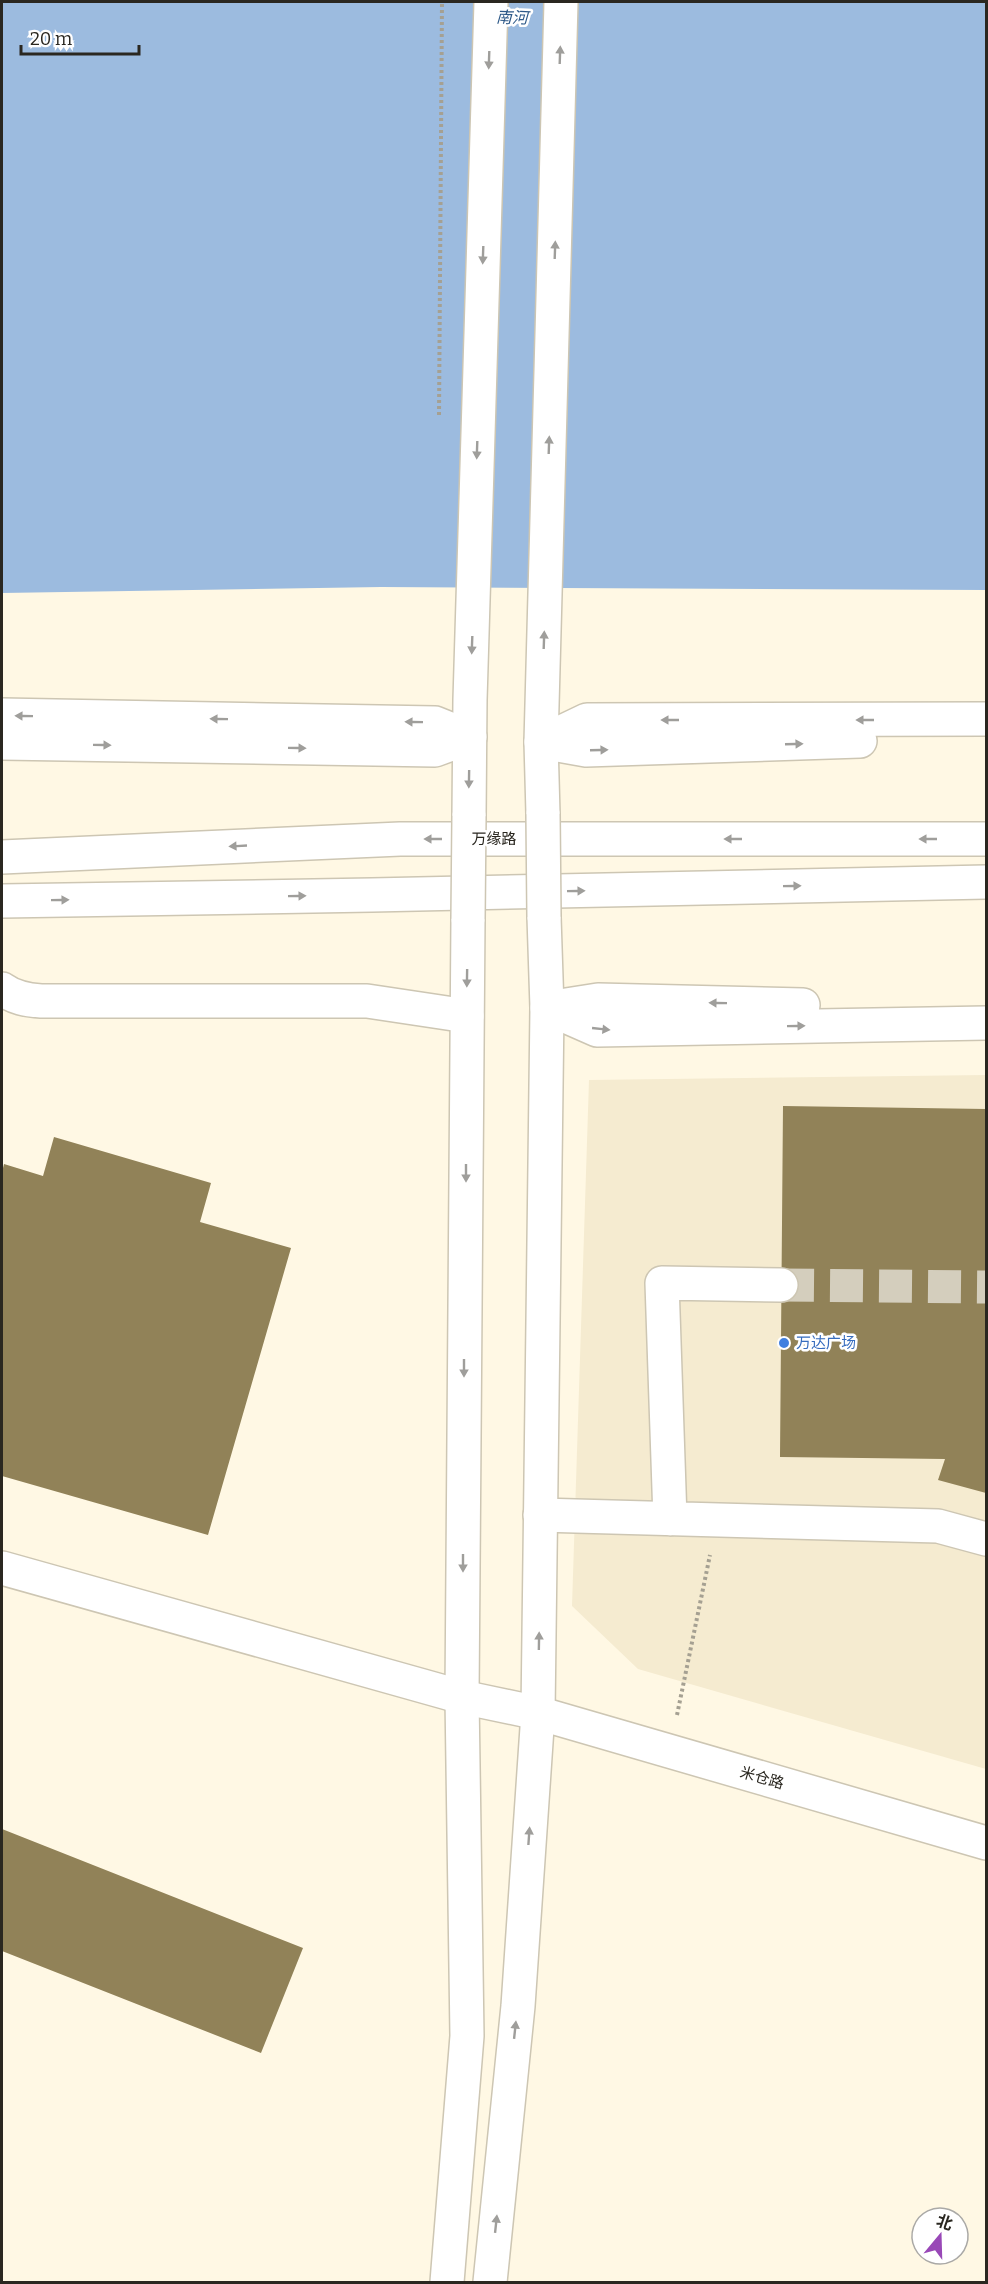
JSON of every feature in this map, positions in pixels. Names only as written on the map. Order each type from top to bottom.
[{"type":"main road","points":[[447,2283],[468,2036],[462,1696],[466,1016],[470,700],[491,2]]},
{"type":"main road","points":[[490,2283],[518,2006],[538,1713],[548,1008],[541,742],[561,2]]},
{"type":"main road","points":[[2,715],[435,723],[470,737]]},
{"type":"main road","points":[[541,742],[587,720],[987,719]]},
{"type":"main road","points":[[2,743],[435,750],[470,737]]},
{"type":"main road","points":[[541,742],[586,750],[987,737]]},
{"type":"main road","name":"万缘路","points":[[2,857],[400,839],[987,839]]},
{"type":"main road","points":[[2,901],[987,882]]},
{"type":"main road","points":[[2,989],[24,1000],[41,1001],[367,1001],[466,1016]]},
{"type":"main road","points":[[548,1008],[598,1000],[987,1009]]},
{"type":"main road","points":[[548,1008],[597,1030],[987,1023]]},
{"type":"main road","points":[[2,1016],[466,1016]]},
{"type":"main road","points":[[670,1519],[662,1283],[781,1285]]},
{"type":"main road","points":[[540,1515],[939,1526],[987,1539]]},
{"type":"main road","name":"米仓路","points":[[2,1568],[462,1696],[538,1713],[987,1843]]},
{"type":"path","points":[[439,419],[442,2]]},
{"type":"path","points":[[669,1751],[717,1520]]},
{"type":"shaded area","name":"万达广场","points":[[986,1075],[986,1769],[638,1669],[572,1606],[589,1080]]},
{"type":"water","name":"南河","points":[[2,2],[986,2],[986,590],[381,587],[2,593]]},
{"type":"building","points":[[783,1106],[986,1109],[986,1493],[938,1480],[945,1459],[780,1457]]},
{"type":"building","points":[[54,1137],[211,1183],[200,1222],[291,1248],[208,1535],[2,1476],[2,1172],[4,1164],[43,1176]]},
{"type":"building","points":[[2,1829],[303,1948],[261,2053],[2,1951]]},
{"type":"tunnel","points":[[781,1285],[986,1287]]},
{"type":"place","name":"万达广场","points":[[784,1343]]}]
